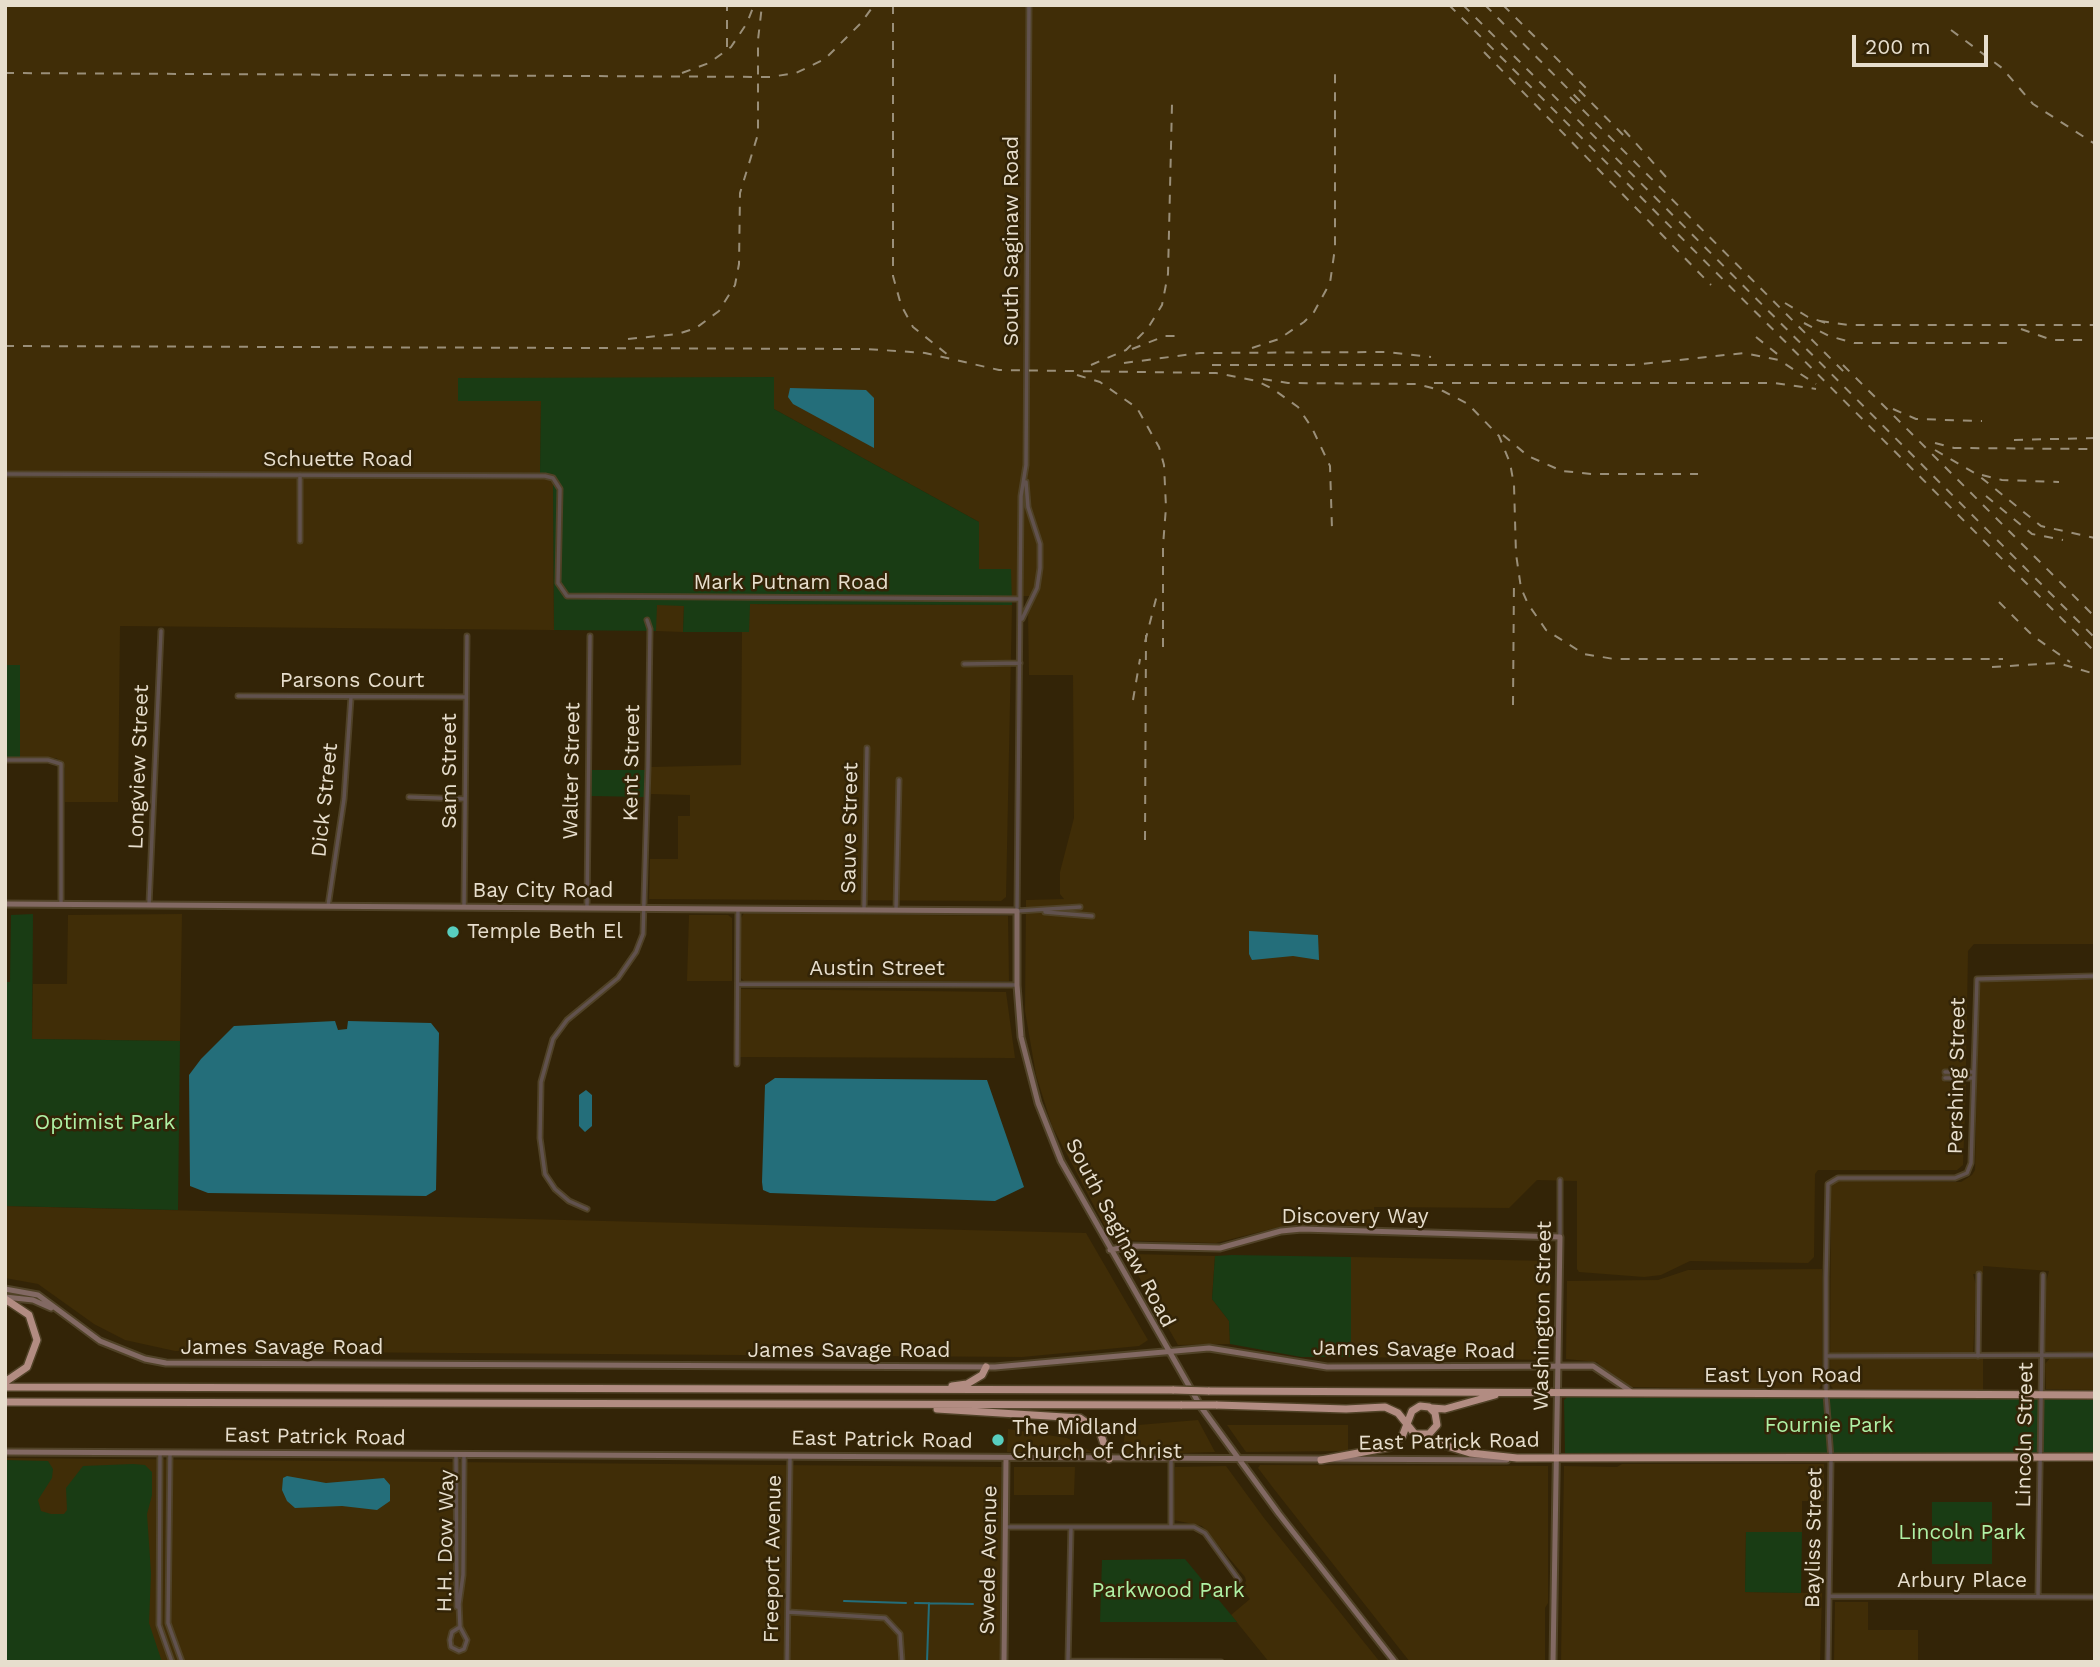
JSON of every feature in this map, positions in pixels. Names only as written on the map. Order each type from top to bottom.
[{"type":"highway","points":[[5,1298],[26,1312],[34,1324],[37,1340],[27,1367],[5,1381]]},
{"type":"highway","points":[[5,1387],[922,1390],[967,1384],[982,1375],[986,1367]]},
{"type":"highway","name":"East Lyon Road","points":[[922,1390],[2095,1395]]},
{"type":"highway","points":[[1321,1460],[1363,1453],[1394,1444],[1409,1425],[1412,1410],[1420,1406],[1445,1409],[1506,1392]]},
{"type":"highway","points":[[5,1402],[1216,1405],[1341,1409],[1383,1406],[1395,1411],[1414,1433],[1465,1452],[1531,1459]]},
{"type":"highway","points":[[863,1404],[1077,1417],[1098,1429],[1106,1443],[1109,1459]]},
{"type":"highway","points":[[1414,1433],[1426,1435],[1436,1427],[1437,1416],[1429,1407]]},
{"type":"highway","points":[[1357,1461],[1363,1453]]},
{"type":"highway","name":"East Patrick Road","points":[[1531,1459],[2095,1457]]},
{"type":"street","name":"South Saginaw Road","points":[[1021,621],[1037,589],[1040,568],[1040,544],[1028,507],[1025,476],[1029,5]]},
{"type":"street","name":"Schuette Road","points":[[5,474],[552,478],[560,489],[558,583],[563,592]]},
{"type":"street","points":[[300,475],[300,541]]},
{"type":"street","name":"South Saginaw Road","points":[[1025,476],[1021,496],[1017,985],[1021,1037],[1038,1103],[1061,1161],[1166,1350],[1238,1459],[1395,1662]]},
{"type":"street","name":"Mark Putnam Road","points":[[563,592],[576,598],[1020,599]]},
{"type":"street","name":"Kent Street","points":[[587,1209],[569,1201],[555,1189],[541,1160],[541,1082],[544,1062],[553,1039],[568,1020],[602,993],[631,959],[643,934],[646,908],[650,629],[647,620]]},
{"type":"street","name":"Longview Street","points":[[149,904],[161,631]]},
{"type":"street","name":"Sam Street","points":[[464,907],[467,636]]},
{"type":"street","name":"Walter Street","points":[[587,908],[590,636]]},
{"type":"street","points":[[964,664],[1020,663]]},
{"type":"street","name":"Parsons Court","points":[[238,696],[466,697]]},
{"type":"street","name":"Dick Street","points":[[328,906],[344,799],[351,697]]},
{"type":"street","name":"Sauve Street","points":[[864,909],[867,748]]},
{"type":"street","points":[[5,760],[58,762],[62,768],[61,904]]},
{"type":"street","points":[[895,910],[899,780]]},
{"type":"street","points":[[409,797],[466,799]]},
{"type":"street","name":"Bay City Road","points":[[5,904],[1040,912],[1080,907]]},
{"type":"street","points":[[737,1064],[738,909]]},
{"type":"street","points":[[1040,912],[1092,916]]},
{"type":"street","name":"Pershing Street","points":[[1827,1205],[1828,1184],[1838,1178],[1959,1178],[1968,1173],[1971,1163],[1977,979],[2095,976]]},
{"type":"street","name":"Austin Street","points":[[738,984],[1017,985]]},
{"type":"street","points":[[1945,1072],[1973,1072]]},
{"type":"street","points":[[1945,1078],[1973,1078]]},
{"type":"street","name":"Washington Street","points":[[1553,1662],[1560,1180]]},
{"type":"street","name":"Bayliss Street","points":[[1827,1205],[1826,1394],[1831,1459],[1828,1662]]},
{"type":"street","name":"Discovery Way","points":[[1111,1250],[1130,1246],[1220,1248],[1281,1231],[1302,1229],[1560,1237]]},
{"type":"street","points":[[1978,1356],[1979,1274]]},
{"type":"street","name":"Lincoln Street","points":[[2038,1597],[2043,1275]]},
{"type":"street","name":"James Savage Road","points":[[5,1289],[38,1294],[63,1315]]},
{"type":"street","name":"James Savage Road","points":[[5,1298],[37,1301],[114,1348],[166,1363],[986,1367],[1166,1350],[1218,1349],[1327,1367],[1599,1368],[1618,1385],[1636,1394]]},
{"type":"street","points":[[1826,1356],[2095,1355]]},
{"type":"street","name":"East Patrick Road","points":[[5,1452],[1357,1461],[1531,1459]]},
{"type":"street","points":[[160,1453],[159,1625],[172,1662]]},
{"type":"street","points":[[170,1453],[168,1623],[182,1662]]},
{"type":"street","name":"H.H. Dow Way","points":[[456,1455],[458,1627],[467,1640],[464,1649],[459,1651],[450,1644],[450,1636],[458,1627],[464,1455]]},
{"type":"street","name":"Freeport Avenue","points":[[787,1662],[790,1457]]},
{"type":"street","name":"Swede Avenue","points":[[1004,1662],[1006,1459]]},
{"type":"street","points":[[1171,1459],[1171,1526]]},
{"type":"street","points":[[1006,1527],[1171,1526],[1200,1529],[1240,1580]]},
{"type":"street","points":[[1070,1527],[1068,1662],[1221,1662]]},
{"type":"street","name":"Arbury Place","points":[[1829,1596],[2095,1597]]},
{"type":"street","points":[[788,1612],[885,1618],[900,1634],[902,1662]]},
{"type":"shaded area","points":[[5,5],[2095,5],[2095,944],[1974,944],[1968,951],[1966,1066],[1945,1069],[1945,1082],[1966,1084],[1963,1165],[1957,1170],[1818,1170],[1815,1174],[1814,1257],[1808,1263],[1690,1261],[1661,1275],[1644,1277],[1579,1272],[1577,1181],[1537,1180],[1509,1208],[1374,1207],[1374,1226],[1291,1224],[1216,1243],[1112,1240],[1052,1126],[1036,1075],[1025,1011],[1026,900],[1064,899],[1060,894],[1060,872],[1074,818],[1073,675],[1029,675],[1028,613],[1036,596],[1010,596],[979,569],[979,522],[774,409],[774,377],[458,400],[541,400],[540,473],[553,473],[554,630],[120,626],[118,802],[65,802],[65,769],[62,762],[56,758],[20,758],[20,666],[5,665]]},
{"type":"shaded area","points":[[749,604],[1012,605],[1006,897],[1001,901],[649,899],[650,859],[678,859],[678,816],[690,816],[690,795],[651,794],[651,767],[741,765],[742,632],[749,631]]},
{"type":"shaded area","points":[[656,605],[684,605],[683,632],[656,631]]},
{"type":"shaded area","points":[[744,913],[1008,916],[1009,981],[744,981],[740,977],[741,918]]},
{"type":"shaded area","points":[[182,914],[180,1041],[32,1039],[33,984],[67,984],[68,915]]},
{"type":"shaded area","points":[[689,915],[728,915],[732,918],[732,981],[687,981]]},
{"type":"shaded area","points":[[1986,979],[2095,980],[2095,1352],[2045,1351],[2046,1282],[2049,1271],[1983,1266],[1983,1274],[1973,1274],[1976,1285],[1973,1358],[1983,1359],[1983,1390],[1833,1389],[1830,1384],[1831,1186],[1836,1181],[1961,1182],[1972,1175],[1975,1170],[1979,984]]},
{"type":"shaded area","points":[[741,989],[1006,992],[1015,1058],[740,1057]]},
{"type":"shaded area","points":[[5,1206],[1086,1233],[1148,1340],[1139,1346],[1022,1357],[175,1351],[125,1340],[94,1324],[38,1284],[5,1278]]},
{"type":"shaded area","points":[[1127,1256],[1215,1256],[1212,1299],[1229,1321],[1230,1344],[1178,1345]]},
{"type":"shaded area","points":[[1351,1257],[1551,1261],[1549,1360],[1351,1357]]},
{"type":"shaded area","points":[[1822,1269],[1822,1384],[1818,1390],[1628,1387],[1617,1383],[1597,1362],[1566,1359],[1567,1281],[1658,1280],[1688,1270]]},
{"type":"shaded area","points":[[2050,1358],[2095,1359],[2095,1390],[2046,1389],[2045,1364]]},
{"type":"shaded area","points":[[1198,1420],[1215,1452],[1122,1455],[1126,1426]]},
{"type":"shaded area","points":[[1227,1425],[1348,1425],[1348,1451],[1246,1452]]},
{"type":"shaded area","points":[[1008,1429],[1067,1438],[1092,1452],[1007,1452]]},
{"type":"shaded area","points":[[5,1458],[1002,1467],[1000,1662],[5,1662]]},
{"type":"shaded area","points":[[1622,1464],[1824,1464],[1824,1501],[1802,1501],[1802,1532],[1746,1532],[1745,1592],[1822,1593],[1820,1662],[1561,1662],[1564,1466],[1617,1467]]},
{"type":"shaded area","points":[[1260,1465],[1548,1466],[1545,1662],[1410,1662],[1258,1468]]},
{"type":"shaded area","points":[[1226,1466],[1264,1518],[1380,1662],[1269,1662],[1231,1615],[1250,1599],[1242,1589],[1245,1577],[1202,1526],[1174,1520],[1175,1467]]},
{"type":"shaded area","points":[[1014,1467],[1075,1467],[1074,1495],[1014,1495]]},
{"type":"shaded area","points":[[1835,1602],[1868,1602],[1868,1630],[1918,1630],[1918,1662],[1834,1662]]},
{"type":"green space","points":[[774,377],[774,409],[979,522],[979,569],[1011,569],[1012,605],[750,604],[749,632],[683,632],[684,606],[657,605],[656,631],[554,630],[553,474],[540,473],[541,401],[458,401],[458,378]]},
{"type":"green space","points":[[5,665],[20,665],[20,758],[5,758]]},
{"type":"green space","points":[[591,770],[645,770],[644,797],[591,796]]},
{"type":"green space","name":"Optimist Park","points":[[33,914],[32,1039],[180,1041],[178,1210],[5,1206],[5,982],[10,982],[11,915]]},
{"type":"green space","points":[[1215,1256],[1351,1257],[1351,1357],[1301,1357],[1230,1344],[1229,1321],[1212,1299]]},
{"type":"green space","name":"Fournie Park","points":[[1567,1397],[2095,1399],[2095,1453],[1565,1454],[1564,1400]]},
{"type":"green space","points":[[5,1460],[48,1461],[53,1469],[52,1478],[38,1500],[41,1511],[51,1514],[64,1514],[67,1510],[66,1488],[83,1466],[145,1465],[152,1472],[152,1495],[147,1514],[151,1573],[149,1623],[162,1662],[5,1662]]},
{"type":"green space","name":"Lincoln Park","points":[[1932,1502],[1992,1502],[1992,1564],[1932,1564]]},
{"type":"green space","points":[[1746,1532],[1802,1532],[1801,1593],[1745,1592]]},
{"type":"green space","name":"Parkwood Park","points":[[1185,1559],[1237,1622],[1100,1622],[1102,1560]]},
{"type":"water","points":[[790,388],[866,390],[874,398],[874,448],[793,404],[788,397]]},
{"type":"water","points":[[1249,931],[1318,935],[1319,960],[1293,956],[1252,960],[1249,954]]},
{"type":"water","points":[[335,1021],[338,1030],[347,1029],[348,1021],[431,1023],[439,1033],[436,1190],[426,1196],[208,1193],[190,1186],[189,1075],[201,1059],[234,1026]]},
{"type":"water","points":[[775,1078],[987,1080],[1024,1187],[995,1201],[770,1193],[763,1190],[765,1085]]},
{"type":"water","points":[[586,1090],[592,1095],[592,1126],[585,1132],[579,1126],[579,1095]]},
{"type":"water","points":[[287,1476],[326,1483],[384,1478],[390,1485],[390,1501],[377,1510],[342,1506],[295,1508],[287,1501],[282,1490],[283,1478]]},
{"type":"waterway","points":[[844,1601],[906,1603]]},
{"type":"waterway","points":[[915,1603],[973,1604]]},
{"type":"waterway","points":[[927,1662],[929,1603]]},
{"type":"railway","points":[[727,5],[727,47]]},
{"type":"railway","points":[[682,73],[709,63],[731,47],[747,23],[754,5]]},
{"type":"railway","points":[[628,339],[678,334],[696,328],[719,311],[735,285],[739,264],[740,193],[758,134],[758,40],[762,5]]},
{"type":"railway","points":[[5,73],[770,77],[796,73],[825,59],[861,23],[874,5]]},
{"type":"railway","points":[[893,5],[893,276],[901,305],[913,327],[948,355]]},
{"type":"railway","points":[[1449,5],[2095,652]]},
{"type":"railway","points":[[1463,5],[2095,638]]},
{"type":"railway","points":[[1485,5],[1581,102]]},
{"type":"railway","points":[[1503,5],[1590,92]]},
{"type":"railway","points":[[1951,30],[2002,68],[2033,104],[2095,144]]},
{"type":"railway","points":[[1484,52],[1711,285]]},
{"type":"railway","points":[[1252,348],[1279,339],[1304,322],[1314,312],[1330,283],[1335,248],[1335,67]]},
{"type":"railway","points":[[1579,90],[1628,140]]},
{"type":"railway","points":[[1570,97],[1847,375]]},
{"type":"railway","points":[[1091,365],[1126,350],[1148,328],[1162,305],[1168,274],[1172,104]]},
{"type":"railway","points":[[1624,130],[1666,177]]},
{"type":"railway","points":[[1785,303],[1808,317],[1829,324]]},
{"type":"railway","points":[[1820,321],[1849,325],[2095,325]]},
{"type":"railway","points":[[1804,323],[1829,336],[1854,343],[2007,343]]},
{"type":"railway","points":[[2021,329],[2052,340],[2089,340]]},
{"type":"railway","points":[[1132,349],[1165,336],[1182,336]]},
{"type":"railway","points":[[1756,337],[1781,357]]},
{"type":"railway","points":[[5,346],[867,349],[925,353],[999,370],[1216,373],[1257,381],[1298,407],[1312,428],[1330,466],[1332,529]]},
{"type":"railway","points":[[1124,363],[1200,353],[1386,352],[1431,357]]},
{"type":"railway","points":[[1212,365],[1632,365],[1744,353],[1779,360],[1816,384]]},
{"type":"railway","points":[[1843,365],[2095,617]]},
{"type":"railway","points":[[1077,375],[1100,382],[1137,408],[1159,447],[1164,465],[1166,507],[1163,546],[1163,652]]},
{"type":"railway","points":[[1263,379],[1288,383],[1417,384],[1443,391],[1468,404],[1499,436],[1510,463],[1514,485],[1516,554],[1521,588],[1528,604],[1546,630],[1584,654],[1614,659],[2003,659]]},
{"type":"railway","points":[[1434,383],[1775,383],[1816,389]]},
{"type":"railway","points":[[1893,409],[1916,419],[1982,421]]},
{"type":"railway","points":[[1503,435],[1528,456],[1562,471],[1592,474],[1698,474]]},
{"type":"railway","points":[[2014,440],[2095,438]]},
{"type":"railway","points":[[1935,443],[1954,448],[2095,449]]},
{"type":"railway","points":[[1935,450],[1978,475],[2041,526],[2095,538]]},
{"type":"railway","points":[[1982,475],[2002,480],[2059,482]]},
{"type":"railway","points":[[1986,496],[2032,534],[2063,540]]},
{"type":"railway","points":[[1513,705],[1514,579]]},
{"type":"railway","points":[[1145,642],[1158,591]]},
{"type":"railway","points":[[1999,602],[2033,636],[2070,662]]},
{"type":"railway","points":[[1145,840],[1146,635]]},
{"type":"railway","points":[[1133,700],[1140,659]]},
{"type":"railway","points":[[1992,667],[2058,663],[2095,674]]},
{"type":"place","name":"Temple Beth El","points":[[453,932]]},
{"type":"place","name":"The Midland Church of Christ","points":[[998,1440]]}]
